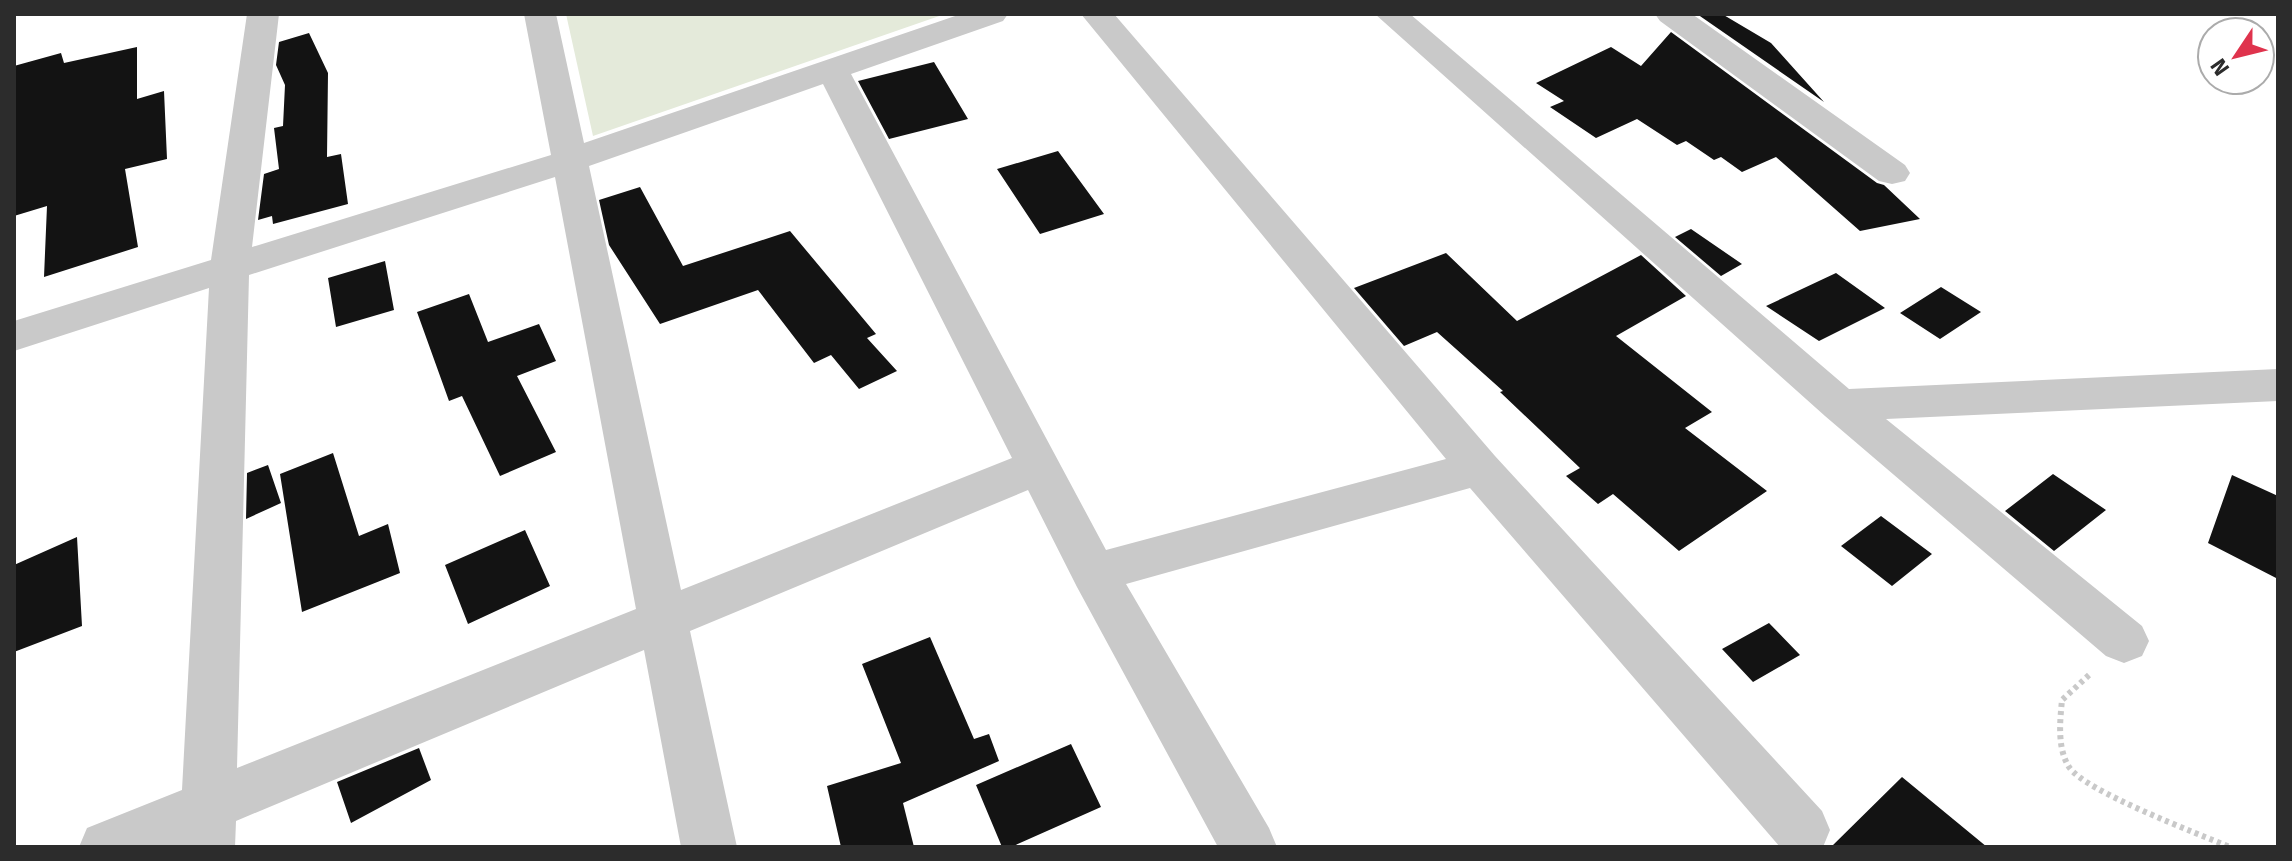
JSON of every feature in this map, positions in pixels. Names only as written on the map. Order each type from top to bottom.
[{"type":"street","points":[[207,826],[230,267],[263,14]]},
{"type":"street","points":[[540,14],[709,847]]},
{"type":"street","points":[[14,336],[568,161],[992,14]]},
{"type":"street","points":[[1097,14],[1479,468],[1802,830]]},
{"type":"street","points":[[1391,14],[1840,405],[2124,641]]},
{"type":"street","points":[[1671,14],[1892,173]]},
{"type":"street","points":[[833,71],[1094,573],[1249,847]]},
{"type":"street","points":[[1840,405],[2278,385]]},
{"type":"street","points":[[107,847],[207,826],[664,619],[1040,466]]},
{"type":"street","points":[[1094,573],[1479,468]]},
{"type":"path","points":[[2124,641],[2062,700],[2059,732],[2069,768],[2102,792],[2230,847]]},
{"type":"green space","points":[[566,14],[945,14],[593,136]]},
{"type":"building","points":[[1697,14],[1722,14],[1771,43],[1824,102]]},
{"type":"building","points":[[1671,32],[1877,183],[1884,185],[1920,219],[1860,231],[1776,157],[1742,172],[1721,157],[1714,160],[1686,141],[1677,145],[1637,119],[1596,138],[1550,107],[1564,101],[1536,83],[1611,47],[1641,66]]},
{"type":"building","points":[[309,33],[328,73],[327,157],[341,154],[348,204],[273,224],[272,216],[258,220],[264,174],[279,169],[274,128],[283,126],[285,85],[276,65],[279,42]]},
{"type":"building","points":[[137,47],[137,99],[164,91],[167,159],[125,169],[138,247],[44,277],[47,206],[14,216],[14,66],[61,53],[64,63]]},
{"type":"building","points":[[934,62],[968,119],[889,139],[858,81]]},
{"type":"building","points":[[1058,151],[1104,214],[1040,234],[997,169]]},
{"type":"building","points":[[640,187],[683,266],[790,231],[876,334],[867,338],[897,371],[859,389],[831,355],[814,363],[758,290],[660,324],[609,245],[599,200]]},
{"type":"building","points":[[1691,229],[1742,264],[1721,276],[1675,237]]},
{"type":"building","points":[[1446,253],[1517,321],[1641,255],[1686,296],[1616,336],[1712,412],[1685,428],[1767,491],[1679,551],[1613,494],[1598,504],[1566,476],[1580,468],[1500,392],[1503,391],[1437,332],[1404,346],[1354,288]]},
{"type":"building","points":[[385,261],[394,310],[336,327],[328,278]]},
{"type":"building","points":[[1836,273],[1885,308],[1819,341],[1766,306]]},
{"type":"building","points":[[1941,287],[1981,312],[1940,339],[1900,313]]},
{"type":"building","points":[[469,294],[488,342],[539,324],[556,361],[517,376],[556,452],[500,476],[462,396],[449,401],[417,312]]},
{"type":"building","points":[[333,453],[359,536],[388,524],[400,573],[302,612],[280,474]]},
{"type":"building","points":[[268,465],[281,503],[246,519],[247,473]]},
{"type":"building","points":[[2053,474],[2106,510],[2054,551],[2005,511]]},
{"type":"building","points":[[2232,475],[2278,496],[2278,579],[2208,543]]},
{"type":"building","points":[[1881,516],[1932,554],[1892,586],[1841,546]]},
{"type":"building","points":[[525,530],[550,586],[468,624],[445,565]]},
{"type":"building","points":[[77,537],[82,626],[14,652],[14,565]]},
{"type":"building","points":[[1769,623],[1800,655],[1753,682],[1722,649]]},
{"type":"building","points":[[930,637],[974,739],[989,734],[999,761],[903,803],[914,847],[841,847],[827,786],[901,763],[862,664]]},
{"type":"building","points":[[1071,744],[1101,807],[1011,847],[1002,847],[976,785]]},
{"type":"building","points":[[419,748],[431,780],[351,823],[337,782]]},
{"type":"building","points":[[1902,777],[1987,847],[1831,847]]}]
